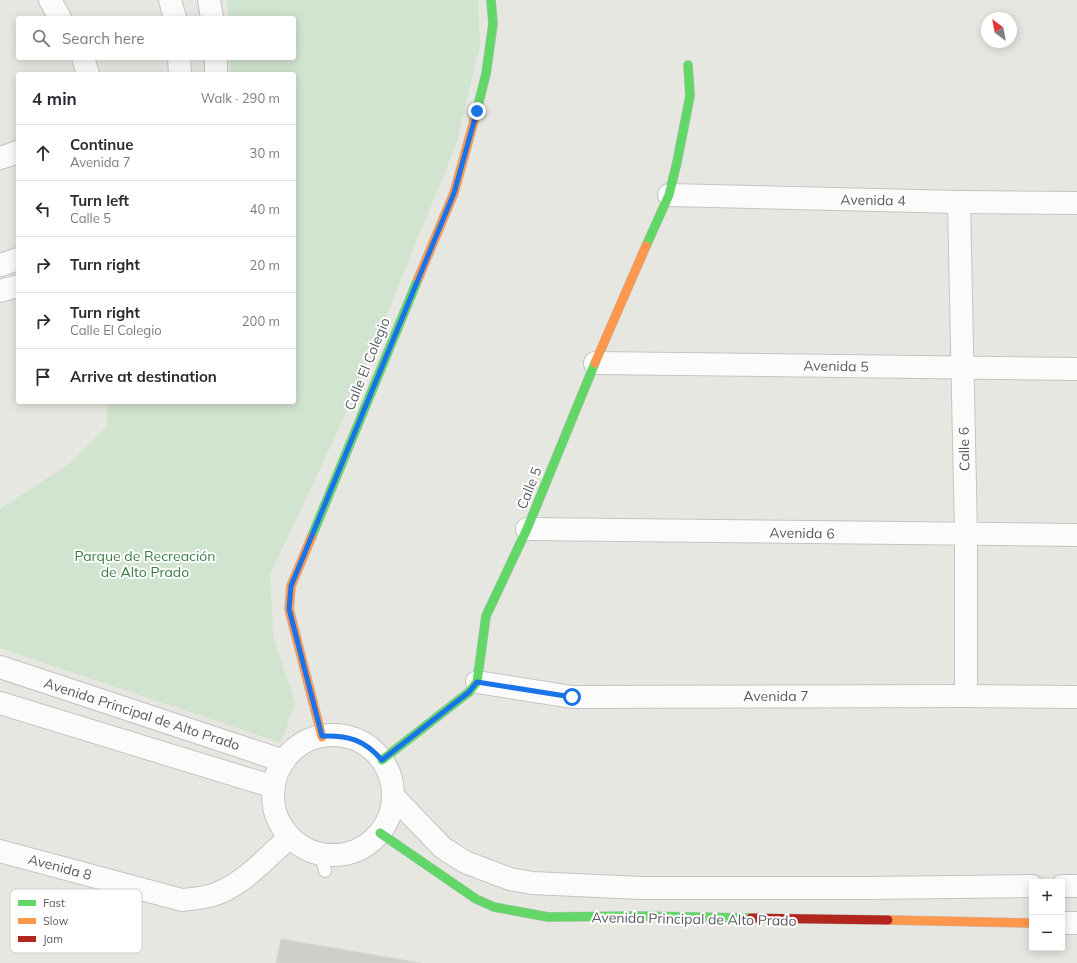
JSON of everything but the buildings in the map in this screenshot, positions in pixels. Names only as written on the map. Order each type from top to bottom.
[{"type":"street","points":[[50,0],[59,16]]},
{"type":"street","points":[[170,0],[174,16]]},
{"type":"street","points":[[208,0],[212,16]]},
{"type":"street","name":"Calle El Colegio","points":[[322,736],[289,609],[291,586],[454,193],[486,74],[493,24],[491,0]]},
{"type":"street","points":[[84,60],[87,72]]},
{"type":"street","points":[[179,60],[180,72]]},
{"type":"street","points":[[216,60],[216,72]]},
{"type":"street","name":"Calle 5","points":[[477,682],[486,616],[528,529],[595,363],[669,195],[678,162],[690,96],[688,65]]},
{"type":"street","name":"Avenida 4","points":[[669,195],[959,202],[1077,203]]},
{"type":"street","name":"Calle 6","points":[[959,202],[966,535],[966,696]]},
{"type":"street","points":[[0,265],[16,260]]},
{"type":"street","points":[[0,292],[16,287]]},
{"type":"street","name":"Avenida 5","points":[[595,363],[1077,369]]},
{"type":"street","name":"Avenida 6","points":[[528,529],[966,535],[1077,535]]},
{"type":"street","name":"Avenida Principal de Alto Prado","points":[[0,667],[284,761]]},
{"type":"street","points":[[382,760],[469,692],[477,682]]},
{"type":"street","name":"Avenida 7","points":[[477,682],[572,697],[1077,697]]},
{"type":"street","name":"Avenida Principal de Alto Prado","points":[[0,703],[274,787]]},
{"type":"street","points":[[322,736],[349,737],[373,750],[382,760],[392,783],[392,809],[387,822],[380,833],[368,844],[353,852],[337,855],[323,862],[290,837],[276,814],[274,787],[277,773],[284,761],[292,752],[301,745],[322,736]]},
{"type":"street","points":[[393,796],[443,848],[465,862],[510,879],[532,883],[641,888],[1029,886]]},
{"type":"street","name":"Avenida Principal de Alto Prado","points":[[380,833],[476,900],[494,907],[548,917],[639,916],[1029,923]]},
{"type":"street","name":"Avenida 8","points":[[142,889],[182,900],[216,894],[241,880],[290,837]]},
{"type":"street","name":"Avenida 8","points":[[0,851],[141,889]]},
{"type":"street","points":[[1065,886],[1077,886]]},
{"type":"street","points":[[1065,923],[1077,923]]},
{"type":"green space","name":"Parque de Recreación de Alto Prado","points":[[227,0],[478,0],[480,46],[456,145],[348,409],[270,575],[274,639],[295,703],[281,743],[0,648],[0,509],[69,464],[107,426],[107,404],[296,404],[296,72],[230,72],[230,60],[296,60],[296,16],[228,16]]},
{"type":"traffic: fast","points":[[474,121],[486,74],[493,24],[491,0]]},
{"type":"traffic: fast","points":[[646,246],[669,195],[677,162],[690,96],[688,65]]},
{"type":"traffic: fast","points":[[312,536],[418,279]]},
{"type":"traffic: fast","points":[[382,760],[469,692],[477,682],[486,616],[527,529],[595,363]]},
{"type":"traffic: fast","points":[[380,833],[476,899],[494,907],[548,917],[639,916],[751,918]]},
{"type":"traffic: slow","points":[[418,279],[454,193],[474,121]]},
{"type":"traffic: slow","points":[[595,363],[646,246]]},
{"type":"traffic: slow","points":[[312,536],[291,586],[289,609],[322,737]]},
{"type":"traffic: slow","points":[[888,920],[1029,923]]},
{"type":"traffic: jam","points":[[751,918],[888,920]]},
{"type":"route","points":[[477,111],[454,193],[291,586],[289,609],[322,736],[349,737],[362,742],[373,750],[382,760],[469,692],[477,682],[572,697]]}]
